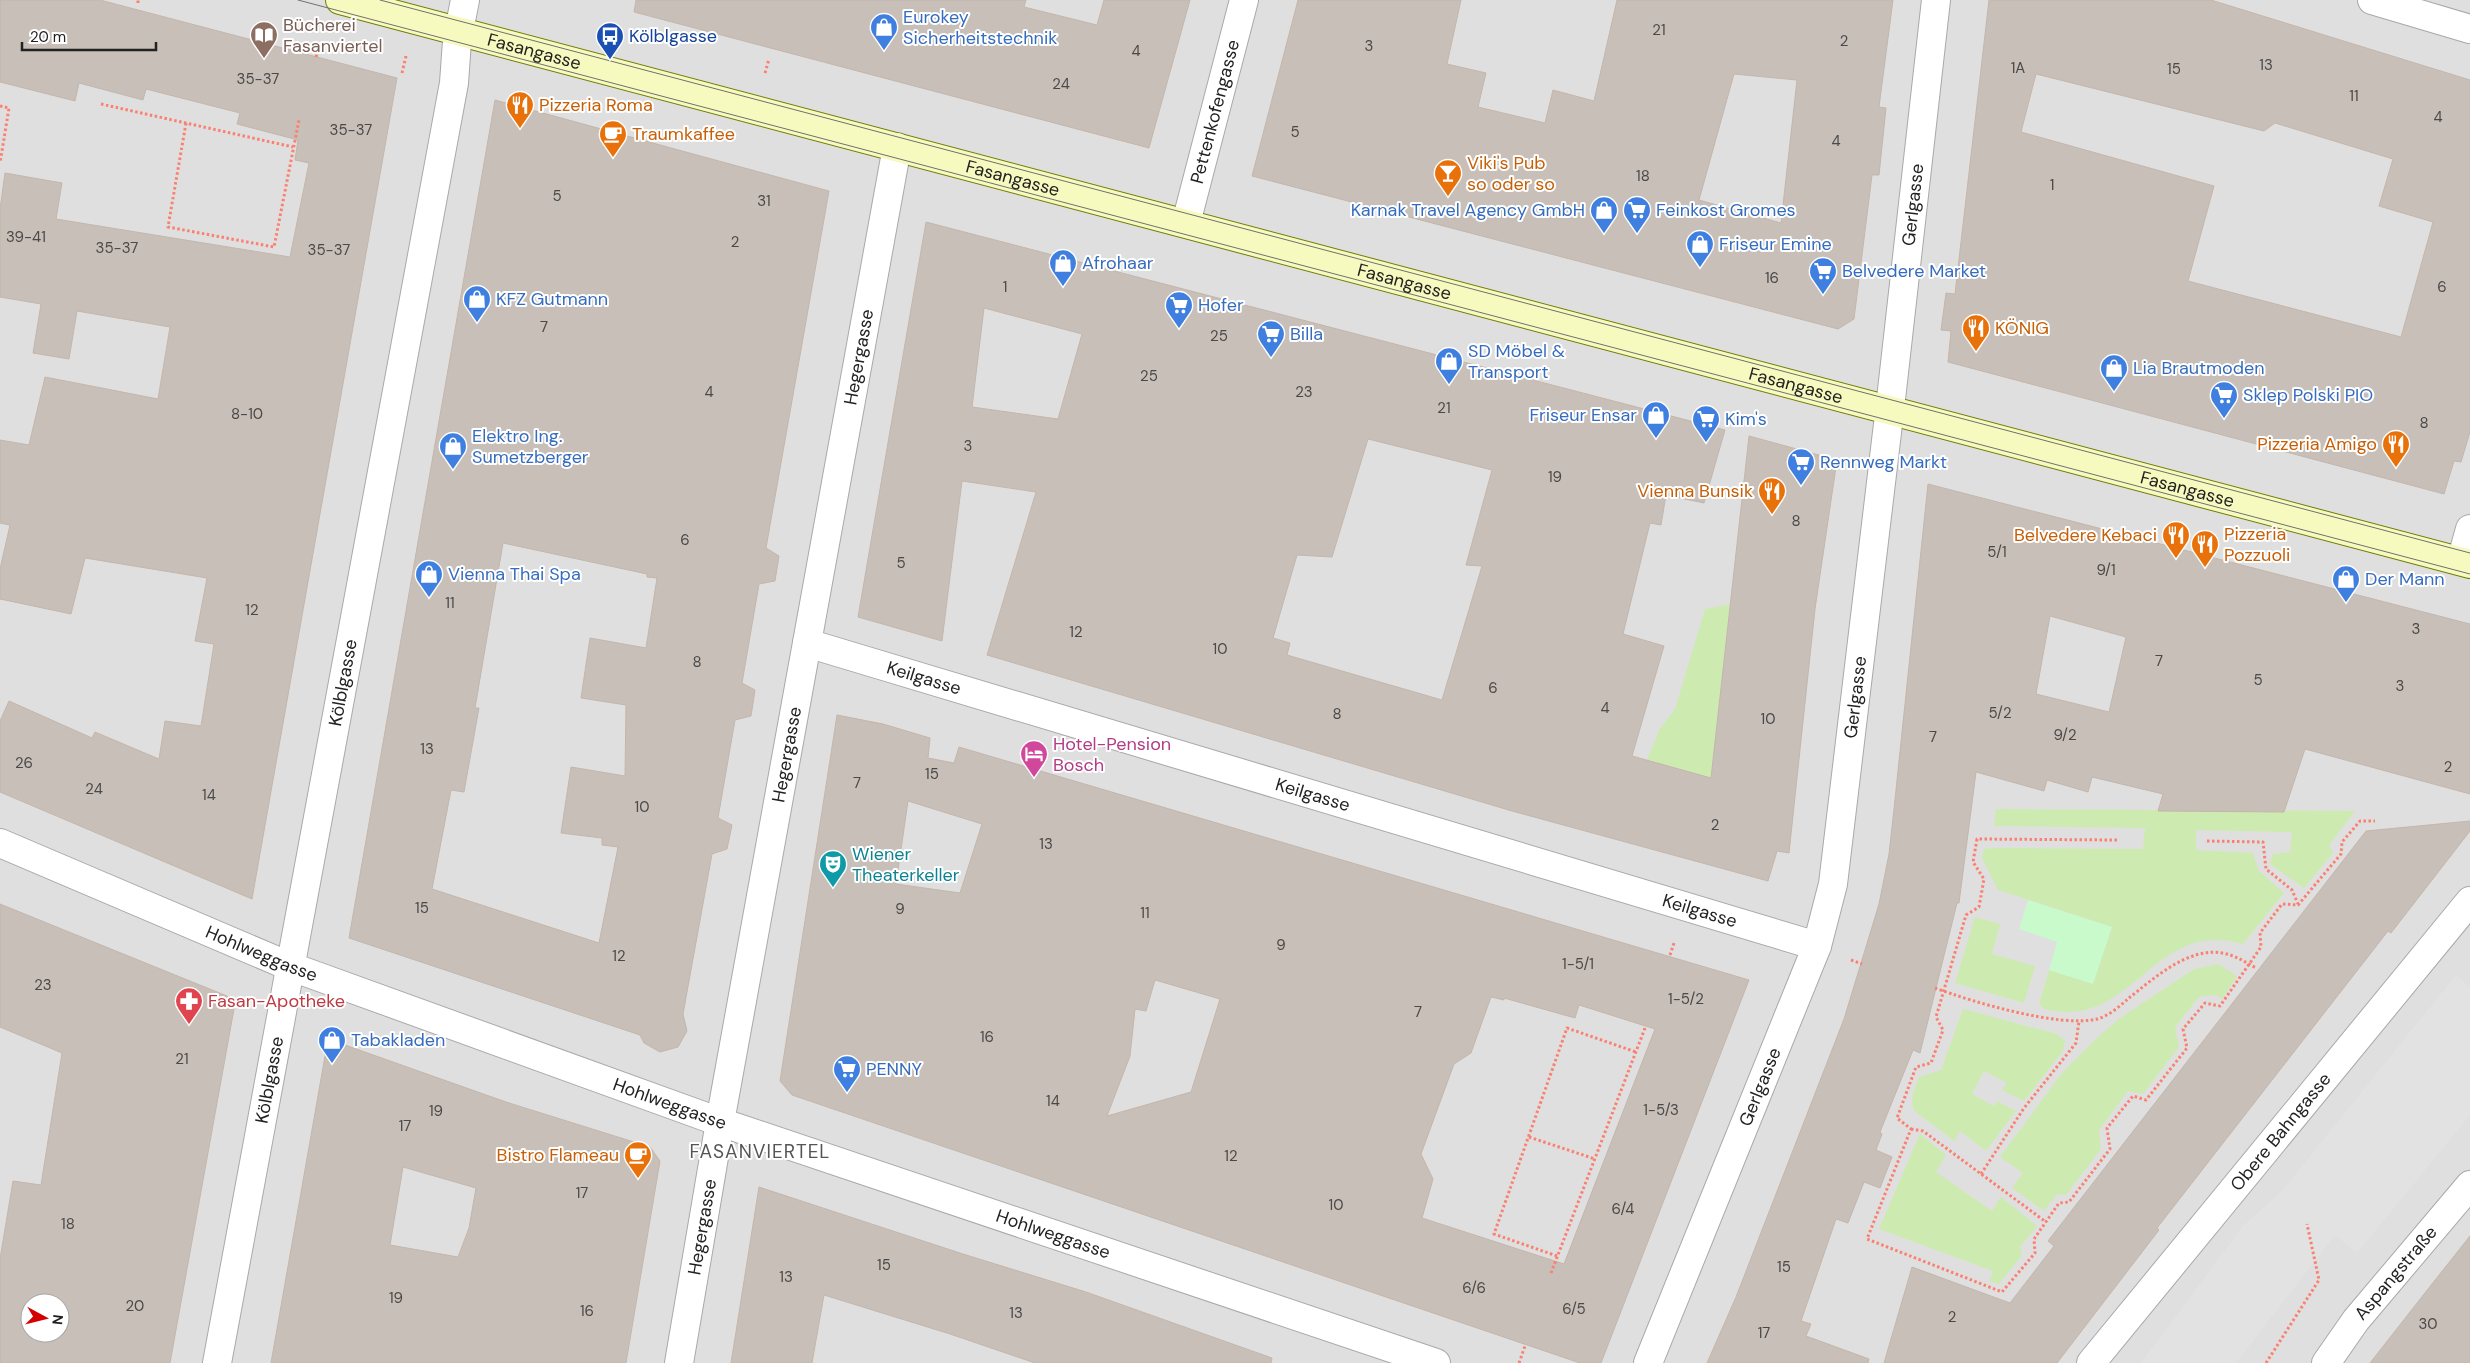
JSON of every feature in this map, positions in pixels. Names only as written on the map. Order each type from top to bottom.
[{"type":"main road","name":"Fasangasse","points":[[340,0],[2465,563]]},
{"type":"street","name":"Kölblgasse","points":[[217,1363],[289,966],[453,90],[459,32],[465,0]]},
{"type":"street","name":"Pettenkofengasse","points":[[1186,223],[1244,0]]},
{"type":"street","name":"Gerlgasse","points":[[1648,1363],[1817,946],[1833,884],[1890,411],[1936,0]]},
{"type":"street","points":[[2372,0],[2470,29]]},
{"type":"street","name":"Hegergasse","points":[[679,1363],[720,1122],[897,148]]},
{"type":"street","points":[[2465,563],[2470,529]]},
{"type":"street","name":"Keilgasse","points":[[807,643],[1817,946]]},
{"type":"street","name":"Hohlweggasse","points":[[0,843],[289,966],[720,1122],[1436,1363]]},
{"type":"street","name":"Obere Bahngasse","points":[[2091,1363],[2470,900]]},
{"type":"street","name":"Aspangstraße","points":[[2326,1363],[2356,1320],[2470,1186]]},
{"type":"path","points":[[316,57],[318,50]]},
{"type":"path","points":[[100,104],[293,147]]},
{"type":"path","points":[[0,106],[9,108],[0,163]]},
{"type":"path","points":[[186,123],[168,227],[274,247],[299,120]]},
{"type":"path","points":[[2298,905],[2341,854],[2342,842],[2360,822],[2375,821]]},
{"type":"path","points":[[2046,1222],[1923,1131],[1911,1129],[1897,1118],[1916,1067],[1931,1063],[1943,1030],[1936,1017],[1945,992],[1966,915],[1979,907],[1984,879],[1973,862],[1976,839],[2117,840]]},
{"type":"path","points":[[2206,841],[2263,842],[2266,869],[2292,890],[2298,905]]},
{"type":"path","points":[[1911,1129],[1867,1239],[2002,1292],[2035,1253],[2034,1239],[2059,1203],[2070,1202],[2110,1149],[2107,1128],[2132,1096],[2146,1100],[2187,1048],[2183,1029],[2205,1003],[2220,1006],[2261,947],[2260,933],[2282,904],[2298,905]]},
{"type":"path","points":[[1935,988],[2047,1018],[2079,1021],[2100,1018],[2148,983],[2183,961],[2198,955],[2212,952],[2223,953],[2237,957],[2256,968]]},
{"type":"path","points":[[1981,1174],[2024,1108],[2076,1043],[2079,1021]]},
{"type":"path","points":[[1558,1256],[1494,1234],[1567,1028],[1636,1052]]},
{"type":"path","points":[[1551,1274],[1645,1028]]},
{"type":"path","points":[[1529,1137],[1595,1159]]},
{"type":"path","points":[[2266,1363],[2319,1280],[2308,1224]]},
{"type":"path","points":[[1519,1363],[1525,1346]]},
{"type":"shaded area","points":[[0,0],[2470,0],[2470,1363],[0,1363]]},
{"type":"shaded area","points":[[2456,975],[2470,987],[2470,1115],[2357,1253],[2335,1235],[2236,1363],[2141,1363],[2243,1226],[2282,1191]]},
{"type":"green space","points":[[1730,604],[1711,779],[1647,760],[1659,730],[1675,709],[1705,609]]},
{"type":"green space","points":[[1996,809],[2355,811],[2329,845],[2333,853],[2304,888],[2270,864],[2273,854],[2290,852],[2292,832],[2196,830],[2196,850],[2253,853],[2259,871],[2284,893],[2243,944],[2225,940],[2208,940],[2184,947],[2161,961],[2106,1002],[2074,1012],[2048,1010],[2039,1004],[2049,970],[2093,984],[2112,927],[1998,890],[1982,858],[1984,849],[2143,849],[2145,828],[1994,826]]},
{"type":"green space","points":[[2028,900],[2112,927],[2093,984],[2049,970],[2057,942],[2019,929]]},
{"type":"green space","points":[[1975,917],[2000,924],[1992,954],[2035,966],[2024,1003],[1955,983]]},
{"type":"green space","points":[[2218,964],[2237,976],[2222,999],[2216,995],[2199,997],[2175,1027],[2179,1047],[2143,1094],[2128,1091],[2099,1130],[2101,1149],[2066,1195],[2057,1194],[2044,1211],[2012,1188],[2023,1173],[2000,1157],[2062,1073],[2120,1018],[2194,969]]},
{"type":"green space","points":[[1963,1009],[2057,1034],[2065,1041],[2063,1051],[2024,1101],[2002,1090],[2007,1083],[1984,1071],[1972,1094],[1994,1106],[1997,1101],[2016,1111],[1986,1151],[1960,1131],[1954,1141],[1913,1110],[1912,1097],[1919,1077],[1941,1070]]},
{"type":"green space","points":[[1920,1134],[1946,1155],[1936,1172],[1992,1211],[2001,1197],[2037,1226],[2020,1247],[2022,1255],[1999,1284],[1989,1281],[1993,1271],[1879,1229]]},
{"type":"building","points":[[0,0],[100,0],[397,78],[252,899],[0,792],[0,721],[9,701],[92,738],[95,732],[159,759],[165,721],[201,726],[214,644],[195,641],[207,578],[85,558],[71,614],[0,599],[0,569],[10,525],[0,523],[0,440],[29,445],[45,377],[158,399],[170,327],[77,311],[69,359],[33,353],[41,304],[0,297],[0,209],[5,173],[62,183],[56,219],[290,257],[309,163],[295,160],[298,140],[237,124],[240,113],[146,89],[143,100],[79,83],[75,101],[0,82]]},
{"type":"building","points":[[636,0],[1026,0],[1024,7],[1097,25],[1104,0],[1190,0],[1149,148],[634,12]]},
{"type":"building","points":[[1298,0],[1461,0],[1447,64],[1486,73],[1478,107],[1545,123],[1553,90],[1594,101],[1617,0],[1893,0],[1879,107],[1886,108],[1879,175],[1872,175],[1854,319],[1838,329],[1252,176]],"holes":[[[1734,74],[1797,80],[1781,223],[1699,200]]]},
{"type":"building","points":[[1989,0],[2211,0],[2470,80],[2470,432],[2461,462],[2454,461],[2444,494],[1948,362],[1951,331],[1941,330],[1946,293],[1955,294]],"holes":[[[2036,74],[2264,131],[2275,123],[2393,159],[2379,206],[2433,222],[2401,337],[2188,281],[2214,186],[2021,132]]]},
{"type":"building","points":[[495,100],[829,191],[766,548],[779,556],[775,581],[759,584],[742,683],[755,690],[751,716],[735,720],[718,818],[732,825],[727,849],[712,854],[683,1014],[687,1031],[678,1047],[660,1052],[644,1043],[640,1035],[349,938]],"holes":[[[503,543],[647,574],[647,577],[657,578],[646,648],[590,638],[581,698],[626,705],[625,776],[571,767],[561,833],[602,838],[602,845],[618,847],[599,943],[432,889],[451,790],[464,792],[479,708],[475,708]]]},
{"type":"building","points":[[926,222],[1725,430],[1704,503],[1666,495],[1661,525],[1650,523],[1623,634],[1664,646],[1632,756],[1711,778],[1749,436],[1837,460],[1815,609],[1789,853],[1777,851],[1768,881],[1512,811],[987,655],[1036,492],[962,481],[942,641],[858,617]],"holes":[[[984,308],[1082,334],[1058,419],[972,407]],[[1368,439],[1492,470],[1466,565],[1482,566],[1442,700],[1287,655],[1290,643],[1273,638],[1297,555],[1332,557]]]},
{"type":"building","points":[[1928,484],[2470,624],[2470,794],[2305,749],[2284,812],[2158,811],[2163,794],[2092,777],[2088,792],[2047,780],[2044,791],[1976,772],[1959,903],[1957,903],[1920,1053],[1913,1050],[1880,1132],[1882,1134],[1876,1150],[1892,1157],[1880,1188],[1864,1182],[1848,1223],[1836,1219],[1801,1321],[1811,1324],[1806,1336],[1869,1359],[1868,1363],[1707,1363],[1736,1297],[1844,1019],[1879,904],[1889,854]],"holes":[[[2050,616],[2126,637],[2109,712],[2036,694]]]},
{"type":"building","points":[[837,715],[883,724],[930,738],[928,758],[954,763],[959,747],[1749,980],[1601,1363],[1580,1363],[792,1095],[780,1081]],"holes":[[[908,801],[982,824],[960,893],[896,884]],[[1155,980],[1220,999],[1191,1092],[1107,1116],[1130,1056],[1135,1009],[1146,1011]],[[1491,997],[1504,1000],[1504,998],[1575,1018],[1579,1005],[1655,1029],[1564,1264],[1422,1218],[1433,1179],[1421,1154],[1454,1064],[1471,1053]]]},
{"type":"building","points":[[2470,821],[2470,831],[2391,933],[2388,931],[2157,1228],[2159,1230],[2057,1363],[1884,1363],[1912,1267],[2010,1303],[2054,1246],[2048,1241],[2366,831]]},
{"type":"building","points":[[0,904],[227,996],[234,1009],[170,1363],[0,1363],[0,1259],[13,1181],[41,1185],[62,1053],[0,1027]]},
{"type":"building","points":[[328,1039],[506,1102],[650,1147],[660,1161],[626,1363],[271,1363]],"holes":[[[403,1167],[476,1188],[469,1228],[458,1257],[390,1245]]]},
{"type":"building","points":[[759,1187],[1086,1292],[1272,1358],[1271,1363],[1035,1363],[950,1334],[824,1295],[812,1363],[731,1363]]},
{"type":"building","points":[[2470,1236],[2470,1363],[2370,1363],[2432,1284]]},
{"type":"tram line","points":[[298,0],[2470,574]]},
{"type":"tram line","points":[[380,0],[2470,553]]},
{"type":"place","name":"Eurokey Sicherheitstechnik","points":[[884,51]]},
{"type":"place","name":"Bücherei Fasanviertel","points":[[264,59]]},
{"type":"place","name":"Kölblgasse","points":[[610,60]]},
{"type":"place","name":"Pizzeria Roma","points":[[520,129]]},
{"type":"place","name":"Traumkaffee","points":[[613,158]]},
{"type":"place","name":"Viki's Pub so oder so","points":[[1448,197]]},
{"type":"place","name":"Karnak Travel Agency GmbH","points":[[1604,234]]},
{"type":"place","name":"Feinkost Gromes","points":[[1637,234]]},
{"type":"place","name":"Friseur Emine","points":[[1700,268]]},
{"type":"place","name":"Afrohaar","points":[[1063,287]]},
{"type":"place","name":"Belvedere Market","points":[[1823,295]]},
{"type":"place","name":"KFZ Gutmann","points":[[477,323]]},
{"type":"place","name":"Hofer","points":[[1179,329]]},
{"type":"place","name":"KÖNIG","points":[[1976,352]]},
{"type":"place","name":"Billa","points":[[1271,358]]},
{"type":"place","name":"SD Möbel & Transport","points":[[1449,385]]},
{"type":"place","name":"Lia Brautmoden","points":[[2114,392]]},
{"type":"place","name":"Sklep Polski PIO","points":[[2224,419]]},
{"type":"place","name":"Friseur Ensar","points":[[1656,439]]},
{"type":"place","name":"Kim's","points":[[1706,443]]},
{"type":"place","name":"Pizzeria Amigo","points":[[2396,468]]},
{"type":"place","name":"Elektro Ing. Sumetzberger","points":[[453,470]]},
{"type":"place","name":"Rennweg Markt","points":[[1801,486]]},
{"type":"place","name":"Vienna Bunsik","points":[[1772,515]]},
{"type":"place","name":"Belvedere Kebaci","points":[[2176,559]]},
{"type":"place","name":"Pizzeria Pozzuoli","points":[[2205,568]]},
{"type":"place","name":"Vienna Thai Spa","points":[[429,598]]},
{"type":"place","name":"Der Mann","points":[[2346,603]]},
{"type":"place","name":"Hotel-Pension Bosch","points":[[1034,778]]},
{"type":"place","name":"Wiener Theaterkeller","points":[[833,888]]},
{"type":"place","name":"Fasan-Apotheke","points":[[189,1025]]},
{"type":"place","name":"Tabakladen","points":[[332,1064]]},
{"type":"place","name":"PENNY","points":[[847,1093]]},
{"type":"place","name":"Bistro Flameau","points":[[638,1179]]},
{"type":"district","name":"FASANVIERTEL","points":[[760,1151]]}]
